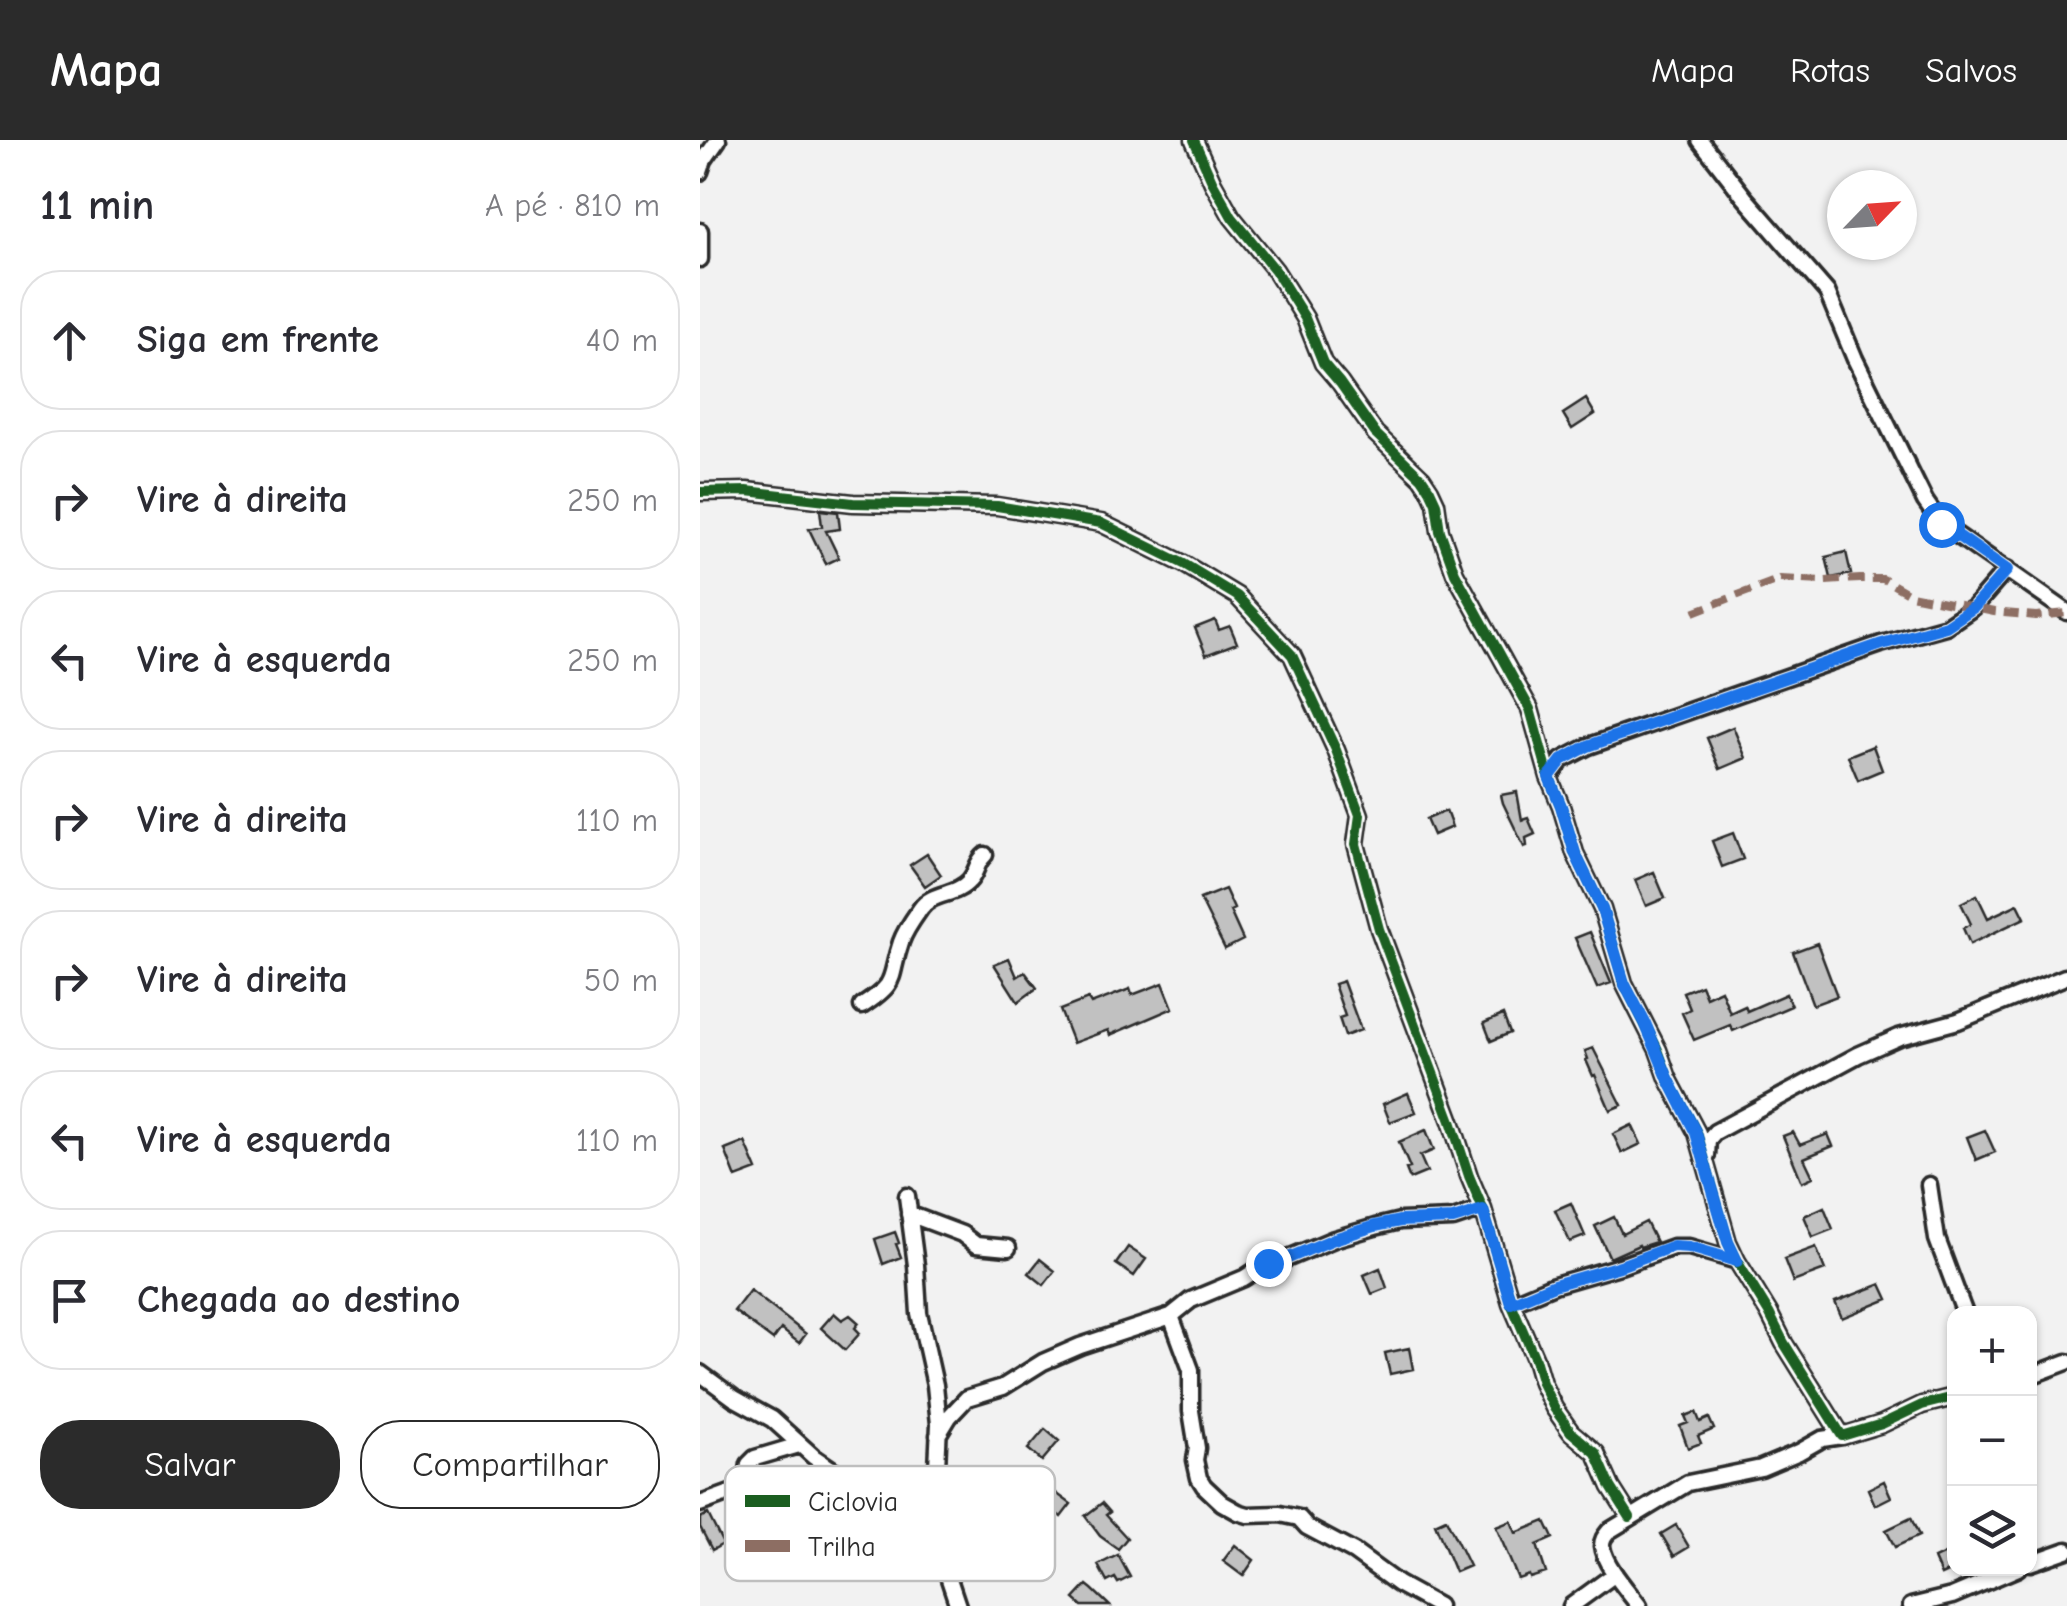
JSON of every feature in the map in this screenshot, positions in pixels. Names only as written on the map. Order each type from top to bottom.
[{"type":"street","points":[[700,172],[718,140]]},
{"type":"street","points":[[1194,140],[1232,217],[1267,260],[1305,318],[1323,364],[1375,433],[1430,490],[1455,574],[1530,709],[1575,853],[1602,909],[1624,983],[1696,1133],[1737,1261],[1842,1436]]},
{"type":"street","points":[[1700,140],[1828,292],[1863,374],[1925,501],[1941,524],[2067,612]]},
{"type":"street","points":[[700,231],[700,259]]},
{"type":"street","points":[[700,492],[747,491],[853,504],[997,506],[1101,523],[1184,564],[1236,596],[1292,655],[1336,750],[1360,816],[1356,844],[1378,929],[1483,1210],[1511,1303],[1554,1408],[1571,1432],[1596,1453],[1630,1517]]},
{"type":"street","points":[[1549,777],[1562,760],[1588,746],[1882,644],[1946,626],[1974,607],[2007,570]]},
{"type":"street","points":[[862,1006],[890,984],[904,936],[924,904],[969,881],[979,858],[985,854]]},
{"type":"street","points":[[1706,1160],[1708,1140],[1715,1132],[1858,1054],[2066,978]]},
{"type":"street","points":[[1929,1185],[1937,1240],[1962,1306]]},
{"type":"street","points":[[907,1196],[919,1313],[935,1385],[937,1466]]},
{"type":"street","points":[[938,1435],[967,1398],[1002,1386],[1080,1346],[1171,1316],[1191,1300],[1244,1278],[1268,1263],[1400,1221],[1453,1219],[1483,1210]]},
{"type":"street","points":[[910,1214],[962,1234],[976,1245],[1008,1248]]},
{"type":"street","points":[[1511,1303],[1673,1246],[1737,1261]]},
{"type":"street","points":[[1171,1316],[1192,1370],[1196,1460],[1204,1486],[1229,1509],[1248,1515],[1299,1518],[1307,1527],[1438,1606]]},
{"type":"street","points":[[2037,1373],[2067,1362]]},
{"type":"street","points":[[700,1373],[772,1419],[830,1466]]},
{"type":"street","points":[[1639,1606],[1602,1549],[1602,1540],[1609,1530],[1688,1484],[1761,1468],[1822,1440],[1882,1424],[1947,1399]]},
{"type":"street","points":[[749,1466],[750,1460],[800,1445]]},
{"type":"street","points":[[700,1504],[725,1495]]},
{"type":"street","points":[[2037,1561],[2067,1550]]},
{"type":"street","points":[[1571,1606],[1615,1574]]},
{"type":"street","points":[[1912,1606],[1952,1596],[1999,1576]]},
{"type":"street","points":[[950,1581],[958,1606]]},
{"type":"building","points":[[1586,399],[1595,414],[1572,429],[1563,414]]},
{"type":"building","points":[[820,510],[838,512],[840,529],[826,531],[839,558],[826,564],[809,529],[822,526]]},
{"type":"building","points":[[1846,552],[1851,574],[1831,578],[1826,557]]},
{"type":"building","points":[[1215,620],[1219,630],[1230,626],[1237,643],[1206,655],[1195,628]]},
{"type":"building","points":[[1733,727],[1746,758],[1720,769],[1707,738]]},
{"type":"building","points":[[1873,746],[1882,770],[1858,780],[1848,756]]},
{"type":"building","points":[[1517,792],[1522,820],[1528,818],[1535,834],[1526,838],[1524,847],[1501,795]]},
{"type":"building","points":[[1446,811],[1452,827],[1433,835],[1426,819]]},
{"type":"building","points":[[1733,833],[1743,859],[1722,867],[1712,841]]},
{"type":"building","points":[[927,854],[941,875],[925,886],[910,865]]},
{"type":"building","points":[[1654,872],[1665,898],[1646,906],[1635,880]]},
{"type":"building","points":[[1225,889],[1243,940],[1225,949],[1200,899]]},
{"type":"building","points":[[1977,895],[1988,918],[2018,904],[2025,918],[1970,944],[1963,928],[1971,924],[1961,903]]},
{"type":"building","points":[[1590,932],[1611,983],[1597,988],[1575,938]]},
{"type":"building","points":[[1817,943],[1837,996],[1813,1005],[1793,952]]},
{"type":"building","points":[[1009,958],[1017,977],[1025,972],[1037,988],[1018,1002],[994,964]]},
{"type":"building","points":[[1343,981],[1361,1030],[1345,1036],[1339,1018],[1345,1016],[1334,984]]},
{"type":"building","points":[[1163,983],[1173,1008],[1110,1035],[1108,1030],[1073,1043],[1060,1010],[1088,999],[1091,1004],[1130,989],[1132,995]]},
{"type":"building","points":[[1701,985],[1706,997],[1721,990],[1730,1013],[1745,1006],[1747,1011],[1786,994],[1791,1006],[1733,1031],[1730,1025],[1694,1040],[1682,1013],[1690,1009],[1683,992]]},
{"type":"building","points":[[1503,1015],[1510,1033],[1491,1041],[1484,1023]]},
{"type":"building","points":[[1593,1048],[1622,1105],[1610,1110],[1586,1060],[1585,1051]]},
{"type":"building","points":[[1408,1093],[1416,1112],[1390,1122],[1383,1104]]},
{"type":"building","points":[[1632,1125],[1641,1144],[1622,1153],[1613,1134]]},
{"type":"building","points":[[1426,1130],[1434,1150],[1420,1156],[1427,1172],[1410,1179],[1406,1169],[1410,1168],[1399,1142]]},
{"type":"building","points":[[1985,1130],[1995,1152],[1976,1160],[1967,1137]]},
{"type":"building","points":[[1793,1132],[1800,1145],[1828,1134],[1833,1146],[1804,1158],[1813,1177],[1802,1182],[1783,1136]]},
{"type":"building","points":[[745,1142],[757,1170],[736,1178],[725,1150]]},
{"type":"building","points":[[1571,1203],[1585,1236],[1570,1242],[1555,1210]]},
{"type":"building","points":[[1824,1207],[1833,1229],[1813,1237],[1804,1216]]},
{"type":"building","points":[[1614,1217],[1622,1234],[1646,1222],[1656,1242],[1610,1258],[1595,1226]]},
{"type":"building","points":[[895,1232],[901,1257],[883,1264],[875,1239]]},
{"type":"building","points":[[1128,1247],[1146,1259],[1134,1276],[1116,1264]]},
{"type":"building","points":[[1816,1247],[1825,1270],[1793,1282],[1784,1259]]},
{"type":"building","points":[[1040,1259],[1055,1271],[1044,1285],[1029,1273]]},
{"type":"building","points":[[1380,1268],[1387,1288],[1372,1294],[1364,1275]]},
{"type":"building","points":[[1881,1284],[1888,1299],[1842,1318],[1835,1302]]},
{"type":"building","points":[[750,1290],[806,1334],[799,1343],[781,1329],[773,1340],[734,1311]]},
{"type":"building","points":[[834,1313],[842,1320],[850,1315],[859,1323],[855,1328],[860,1333],[845,1350],[821,1328]]},
{"type":"building","points":[[1409,1348],[1413,1369],[1390,1374],[1385,1353]]},
{"type":"building","points":[[1696,1412],[1700,1422],[1709,1418],[1714,1429],[1698,1436],[1701,1443],[1688,1448],[1680,1426],[1688,1423],[1685,1416]]},
{"type":"building","points":[[1045,1429],[1059,1441],[1042,1461],[1028,1449]]},
{"type":"building","points":[[1884,1481],[1891,1497],[1875,1505],[1868,1489]]},
{"type":"building","points":[[1056,1493],[1071,1504],[1061,1517],[1055,1512]]},
{"type":"building","points":[[1102,1503],[1110,1512],[1106,1515],[1127,1538],[1118,1549],[1100,1536],[1085,1516]]},
{"type":"building","points":[[708,1514],[723,1544],[712,1550],[700,1527],[700,1518]]},
{"type":"building","points":[[1911,1518],[1919,1536],[1895,1547],[1886,1530]]},
{"type":"building","points":[[1446,1519],[1469,1566],[1455,1572],[1435,1524]]},
{"type":"building","points":[[1511,1521],[1516,1533],[1545,1521],[1553,1538],[1537,1545],[1546,1573],[1518,1579],[1496,1527]]},
{"type":"building","points":[[1676,1525],[1689,1547],[1674,1556],[1661,1534]]},
{"type":"building","points":[[1235,1545],[1254,1560],[1243,1576],[1223,1561]]},
{"type":"building","points":[[1947,1553],[1947,1572],[1941,1575],[1934,1559]]},
{"type":"building","points":[[1118,1555],[1130,1577],[1118,1583],[1115,1578],[1107,1582],[1098,1565]]},
{"type":"building","points":[[1087,1585],[1110,1606],[1082,1606],[1074,1599]]},
{"type":"marked path","points":[[1694,612],[1780,579],[1883,579],[1911,595],[1994,612],[2036,616],[2067,613]]},
{"type":"cycle path","points":[[1194,140],[1232,217],[1275,270],[1305,318],[1323,363],[1375,433],[1430,490],[1455,573],[1530,709],[1575,853],[1602,909],[1624,983],[1697,1133],[1728,1242],[1784,1343],[1842,1436],[1947,1399]]},
{"type":"cycle path","points":[[700,492],[747,491],[853,503],[997,506],[1101,523],[1184,564],[1237,596],[1292,655],[1336,750],[1360,815],[1356,844],[1379,929],[1483,1209],[1511,1303],[1542,1383],[1571,1432],[1596,1453],[1630,1517]]},
{"type":"route","points":[[1268,1263],[1375,1226],[1453,1219],[1483,1210],[1511,1303],[1673,1246],[1737,1261],[1696,1133],[1624,983],[1602,909],[1575,853],[1549,777],[1562,760],[1588,746],[1882,644],[1946,626],[1974,607],[2007,570],[1941,524]]}]
